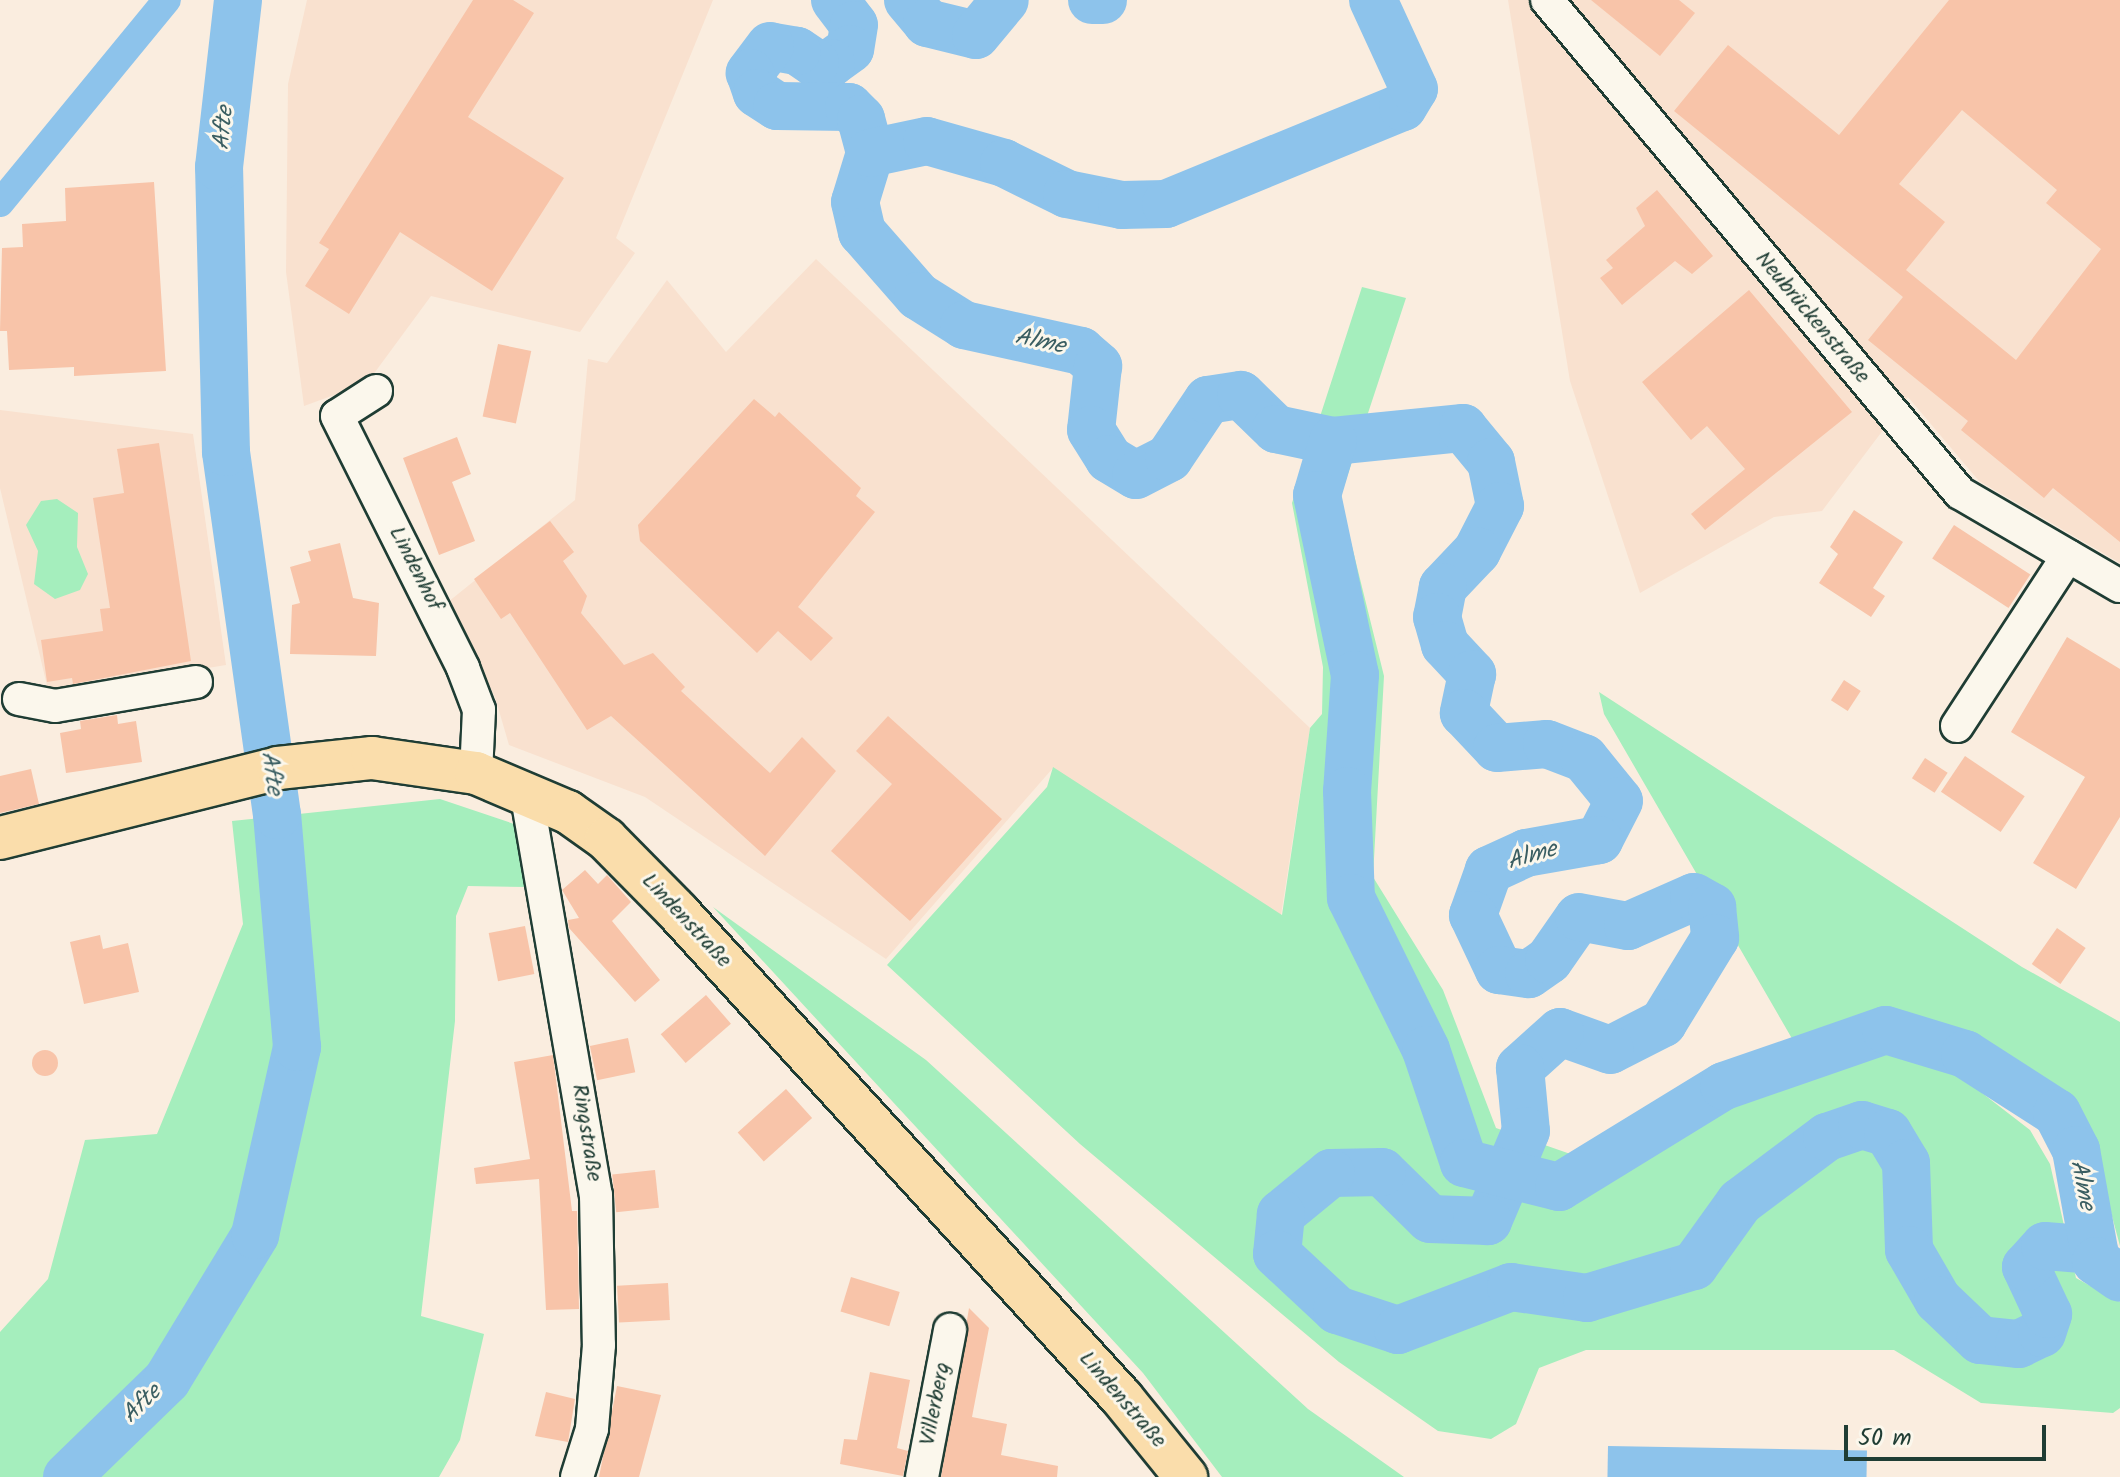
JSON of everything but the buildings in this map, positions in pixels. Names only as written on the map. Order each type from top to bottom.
[{"type":"main road","name":"Lindenstraße","points":[[0,838],[226,780],[330,760],[423,762],[476,773],[526,791],[568,812],[637,868],[1122,1398],[1186,1477]]},
{"type":"street","name":"Neubrückenstraße","points":[[1547,0],[1960,493],[2120,586]]},
{"type":"street","name":"Lindenhof","points":[[376,391],[337,416],[463,668],[479,710],[476,773]]},
{"type":"street","points":[[1957,726],[2068,556]]},
{"type":"street","points":[[19,699],[55,706],[196,682]]},
{"type":"street","name":"Ringstraße","points":[[526,791],[596,1195],[599,1345],[592,1429],[577,1477]]},
{"type":"street","name":"Villerberg","points":[[922,1477],[950,1330]]},
{"type":"shaded area","points":[[307,0],[713,0],[616,238],[635,253],[580,332],[431,296],[367,383],[304,406],[286,272],[288,84]]},
{"type":"shaded area","points":[[1508,0],[2120,0],[2120,563],[1979,481],[1908,397],[1822,511],[1774,517],[1640,593],[1570,381]]},
{"type":"shaded area","points":[[816,259],[1310,728],[1281,915],[1053,768],[886,959],[645,797],[509,745],[495,697],[448,602],[575,500],[588,359],[607,363],[667,280],[726,352]]},
{"type":"shaded area","points":[[0,410],[193,434],[226,665],[49,694],[0,488]]},
{"type":"green space","points":[[1362,287],[1406,298],[1340,498],[1384,676],[1373,877],[1443,990],[1496,1128],[1579,1157],[1718,1072],[1794,1042],[1810,1080],[1881,1052],[1960,1076],[2030,1130],[2050,1164],[2076,1278],[2120,1302],[2120,1408],[2113,1413],[1981,1403],[1894,1350],[1586,1350],[1539,1368],[1516,1424],[1491,1439],[1438,1431],[1339,1362],[1080,1144],[887,965],[1047,787],[1053,767],[1282,915],[1310,728],[1322,714],[1323,667],[1292,503]]},
{"type":"green space","points":[[57,499],[78,513],[77,547],[88,574],[80,590],[55,599],[34,584],[38,551],[26,525],[41,501]]},
{"type":"green space","points":[[1599,692],[2022,967],[2120,1022],[2120,1246],[2092,1142],[2074,1101],[1967,1036],[1885,1016],[1794,1042],[1604,714]]},
{"type":"green space","points":[[440,799],[529,829],[527,887],[468,886],[456,916],[455,1021],[421,1316],[484,1334],[460,1440],[439,1477],[0,1477],[0,1332],[48,1279],[85,1140],[157,1134],[243,924],[232,821]]},
{"type":"green space","points":[[713,907],[926,1060],[1308,1409],[1404,1477],[1222,1477],[1143,1373]]},
{"type":"water","points":[[1608,1446],[1867,1451],[1866,1477],[1607,1477]]},
{"type":"waterway","points":[[0,203],[167,0]]},
{"type":"waterway","name":"Afte","points":[[67,1477],[167,1380],[255,1235],[297,1047],[277,815],[226,452],[219,167],[238,0]]},
{"type":"waterway","name":"Alme","points":[[835,0],[854,25],[850,49],[831,63],[815,63],[797,51],[770,46],[750,73],[757,93],[777,106],[849,107],[861,119],[870,153],[855,202],[862,232],[918,296],[964,325],[1081,351],[1098,366],[1091,430],[1109,459],[1136,475],[1169,458],[1208,400],[1241,395],[1276,429],[1333,441],[1463,428],[1491,462],[1500,506],[1477,551],[1443,587],[1437,617],[1445,645],[1472,674],[1464,713],[1497,748],[1547,744],[1584,758],[1619,801],[1599,840],[1526,853],[1489,870],[1473,915],[1499,970],[1529,974],[1549,960],[1579,917],[1628,926],[1694,897],[1712,907],[1715,938],[1663,1023],[1610,1050],[1560,1032],[1520,1068],[1526,1131],[1488,1221],[1430,1219],[1382,1172],[1331,1173],[1281,1214],[1277,1254],[1337,1310],[1398,1330],[1511,1287],[1587,1298],[1694,1266],[1740,1202],[1827,1137],[1862,1125],[1888,1133],[1906,1163],[1909,1250],[1938,1300],[1980,1340],[2019,1344],[2042,1333],[2048,1314],[2026,1267],[2045,1246],[2094,1250]]},
{"type":"waterway","name":"Alme","points":[[908,0],[927,23],[976,35],[1005,0]]},
{"type":"waterway","name":"Alme","points":[[1092,0],[1103,0]]},
{"type":"waterway","name":"Alme","points":[[870,153],[927,141],[1004,163],[1067,194],[1122,205],[1166,204],[1403,107],[1414,89],[1373,0]]},
{"type":"waterway","name":"Alme","points":[[1333,441],[1317,495],[1355,675],[1347,791],[1351,898],[1426,1050],[1464,1163],[1559,1187],[1724,1086],[1886,1030],[1965,1054],[2057,1113],[2076,1150],[2096,1261],[2120,1278]]}]
